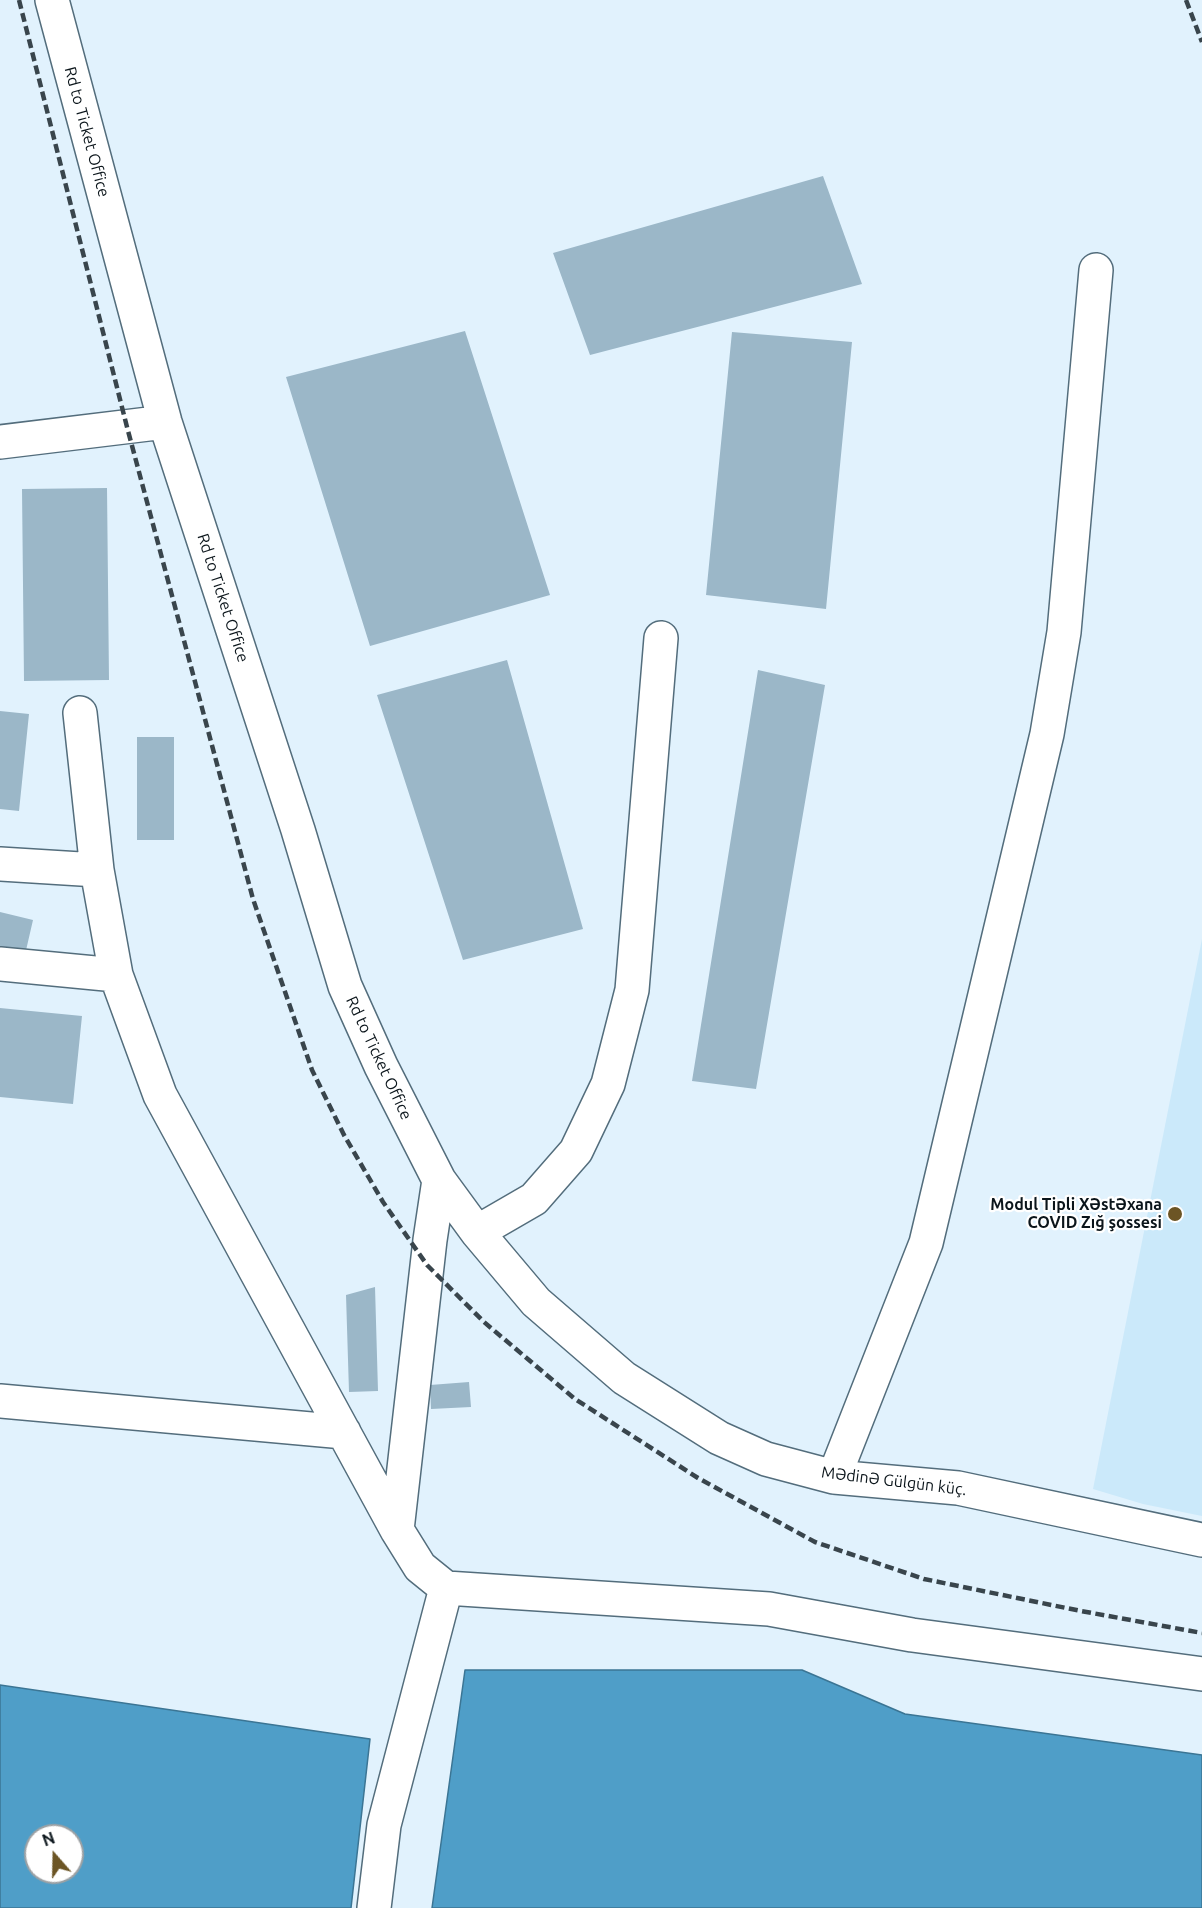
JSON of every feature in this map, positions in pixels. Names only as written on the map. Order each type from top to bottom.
[{"type":"street","name":"Rd to Ticket Office","points":[[52,0],[165,422],[295,819],[345,986],[381,1066],[439,1180]]},
{"type":"street","points":[[834,1477],[926,1243],[1047,734],[1064,632],[1096,270]]},
{"type":"street","points":[[0,442],[165,422]]},
{"type":"street","points":[[477,1232],[534,1199],[576,1151],[608,1084],[632,990],[661,638]]},
{"type":"street","points":[[80,713],[97,870],[116,975],[160,1095],[420,1568],[446,1588],[769,1609],[912,1635],[1202,1674]]},
{"type":"street","points":[[0,864],[97,870]]},
{"type":"street","points":[[0,964],[116,975]]},
{"type":"street","points":[[398,1530],[429,1248],[439,1180]]},
{"type":"street","name":"Mədinə Gülgün küç.","points":[[439,1180],[477,1232],[536,1302],[624,1378],[719,1438],[766,1459],[834,1477],[958,1488],[1202,1540]]},
{"type":"street","points":[[0,1401],[344,1432]]},
{"type":"street","points":[[375,1908],[384,1825],[446,1588]]},
{"type":"shaded area","name":"Modul Tipli Xəstəxana COVID Zığ şossesi","points":[[1202,939],[1202,1516],[1143,1504],[1093,1489]]},
{"type":"water","points":[[465,1670],[802,1670],[905,1714],[1202,1755],[1202,1908],[432,1908]]},
{"type":"water","points":[[0,1685],[370,1739],[351,1908],[0,1908]]},
{"type":"building","points":[[823,176],[862,284],[590,355],[553,253]]},
{"type":"building","points":[[465,331],[550,595],[370,646],[286,377]]},
{"type":"building","points":[[732,332],[852,342],[826,609],[706,595]]},
{"type":"building","points":[[107,488],[109,680],[24,681],[22,489]]},
{"type":"building","points":[[507,660],[583,929],[463,960],[377,695]]},
{"type":"building","points":[[758,670],[825,685],[756,1089],[692,1081]]},
{"type":"building","points":[[0,711],[29,714],[19,811],[0,809]]},
{"type":"building","points":[[137,737],[174,737],[174,840],[137,840]]},
{"type":"building","points":[[0,912],[33,920],[24,959],[0,953]]},
{"type":"building","points":[[0,1008],[82,1016],[73,1104],[0,1097]]},
{"type":"building","points":[[375,1287],[378,1391],[349,1392],[346,1295]]},
{"type":"building","points":[[469,1382],[471,1407],[431,1409],[430,1385]]},
{"type":"railway","points":[[19,0],[127,427],[253,899],[312,1070],[344,1135],[383,1202],[427,1265],[484,1322],[575,1399],[698,1478],[815,1542],[924,1579],[1202,1633]]},
{"type":"railway","points":[[1186,0],[1202,42]]},
{"type":"place","name":"Modul Tipli Xəstəxana COVID Zığ şossesi","points":[[1175,1214]]}]
